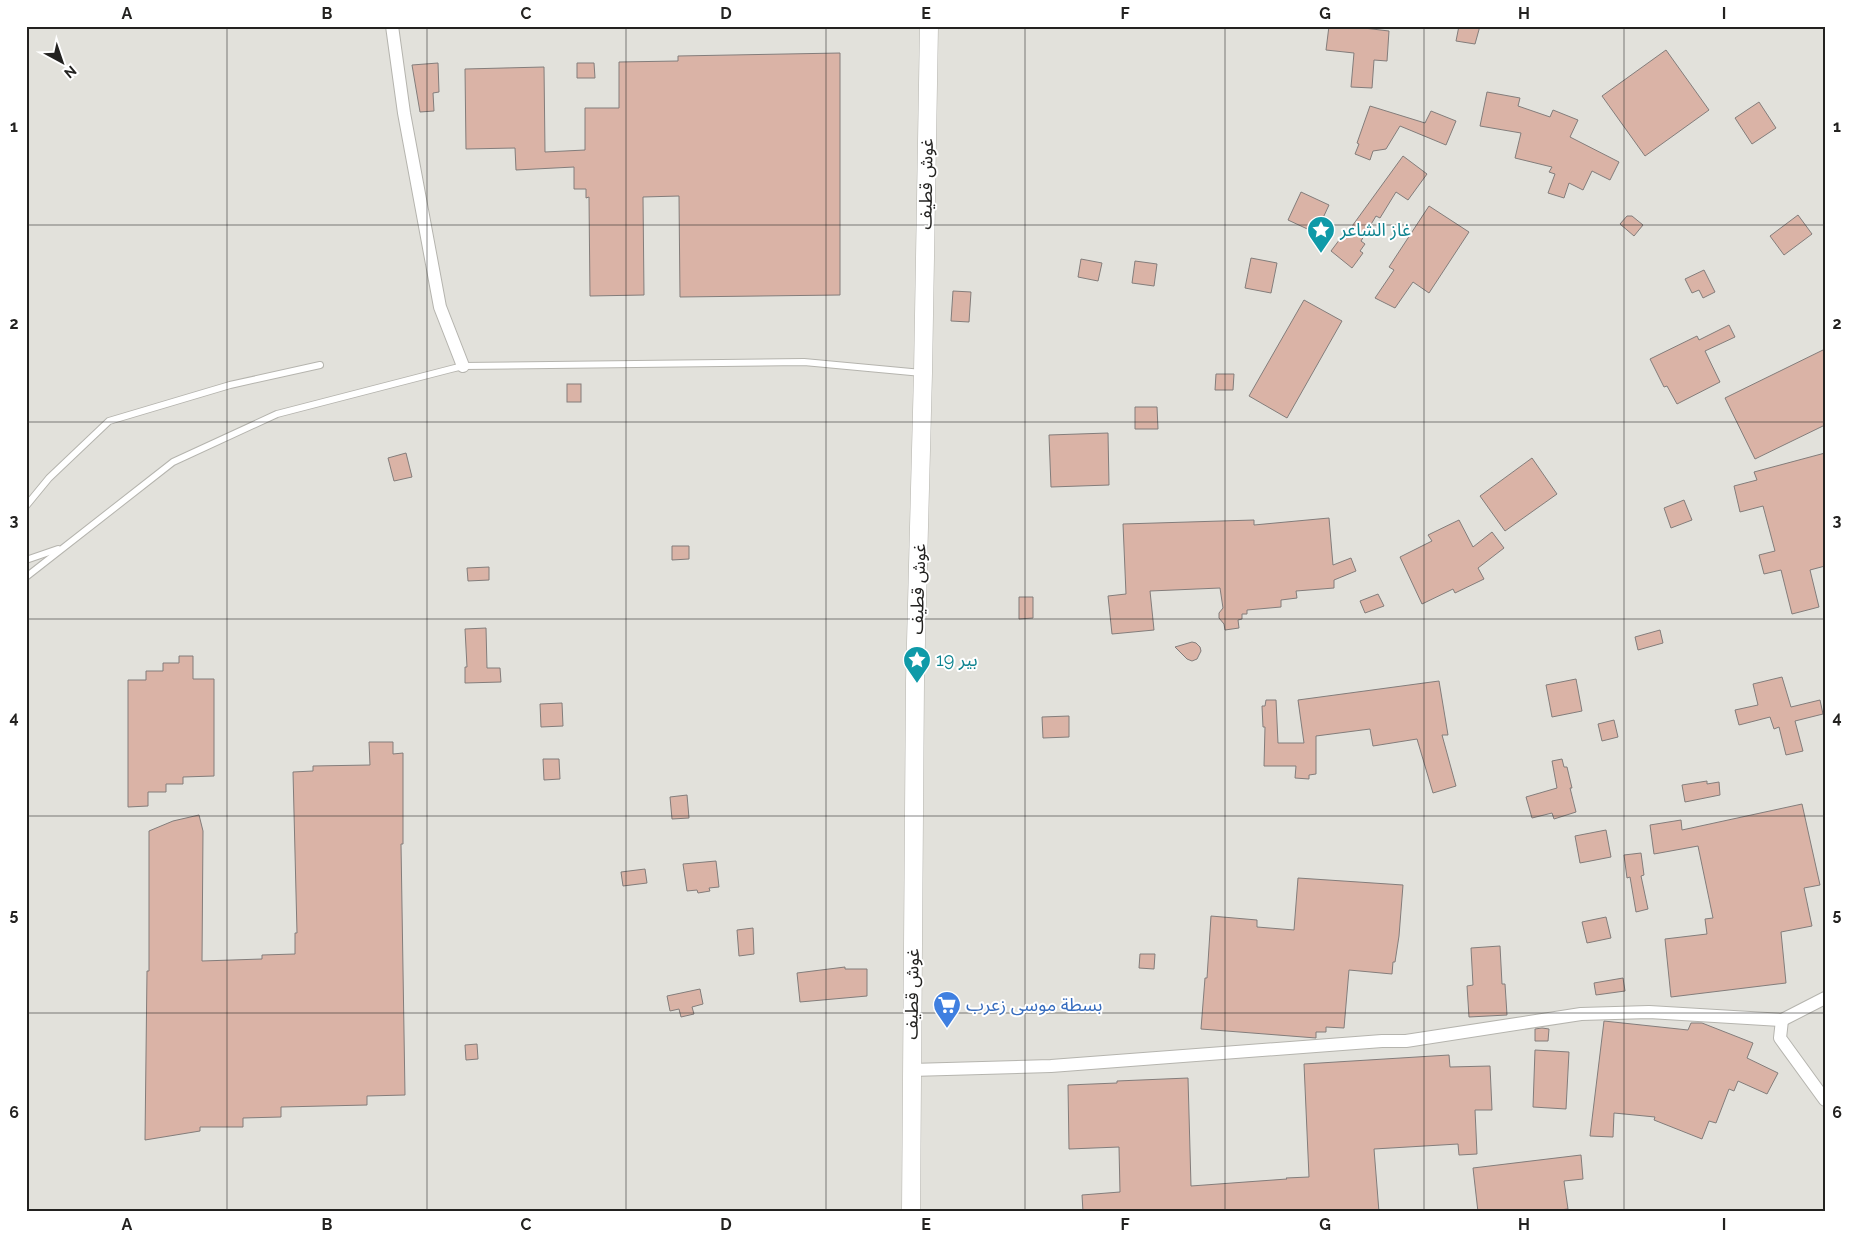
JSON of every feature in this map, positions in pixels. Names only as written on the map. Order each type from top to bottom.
[{"type":"main road","name":"غوش قطيف","points":[[911,1212],[915,681],[929,26]]},
{"type":"street","points":[[392,26],[404,113],[440,306],[463,366]]},
{"type":"street","points":[[911,1070],[1051,1066],[1382,1041],[1406,1041],[1582,1014],[1649,1012],[1782,1020],[1825,998]]},
{"type":"street","points":[[1782,1020],[1780,1038],[1825,1100]]},
{"type":"lane","points":[[26,577],[173,462],[277,414],[463,366],[804,362],[923,373]]},
{"type":"lane","points":[[26,506],[49,478],[110,421],[230,385],[320,365]]},
{"type":"lane","points":[[26,560],[62,548]]},
{"type":"building","points":[[1329,26],[1389,31],[1387,61],[1374,60],[1372,88],[1351,87],[1354,53],[1326,50]]},
{"type":"building","points":[[1459,26],[1480,26],[1475,44],[1456,41]]},
{"type":"building","points":[[1666,50],[1709,110],[1645,156],[1602,96]]},
{"type":"building","points":[[840,53],[840,295],[680,297],[679,196],[643,197],[644,295],[590,296],[589,197],[586,198],[586,189],[574,189],[574,167],[516,170],[515,148],[466,149],[465,69],[544,67],[545,152],[585,150],[585,108],[619,108],[619,62],[678,61],[678,56]]},
{"type":"building","points":[[438,63],[439,92],[433,93],[434,111],[420,112],[412,65]]},
{"type":"building","points":[[577,63],[594,63],[595,78],[577,78]]},
{"type":"building","points":[[1487,92],[1520,98],[1518,106],[1550,117],[1553,110],[1578,120],[1570,137],[1619,162],[1610,180],[1592,171],[1583,190],[1569,183],[1564,198],[1548,193],[1555,174],[1549,172],[1552,167],[1515,158],[1521,133],[1480,126]]},
{"type":"building","points":[[1759,102],[1776,128],[1752,144],[1735,118]]},
{"type":"building","points":[[1370,106],[1425,123],[1431,111],[1456,121],[1446,145],[1400,126],[1386,149],[1373,151],[1370,160],[1355,154]]},
{"type":"building","points":[[1403,156],[1427,174],[1408,200],[1396,192],[1380,218],[1376,216],[1361,241],[1365,244],[1360,251],[1363,253],[1352,268],[1331,251],[1340,239],[1342,240]]},
{"type":"building","points":[[1301,192],[1329,205],[1316,233],[1288,220]]},
{"type":"building","points":[[1429,206],[1469,232],[1429,293],[1413,282],[1395,308],[1375,298],[1394,270],[1389,267]]},
{"type":"building","points":[[1798,215],[1812,234],[1784,255],[1770,236]]},
{"type":"building","points":[[1627,216],[1632,216],[1643,225],[1634,236],[1620,224]]},
{"type":"building","points":[[1251,258],[1277,263],[1271,293],[1245,288]]},
{"type":"building","points":[[1081,259],[1102,263],[1098,281],[1078,277]]},
{"type":"building","points":[[1135,261],[1157,264],[1154,286],[1132,283]]},
{"type":"building","points":[[1704,270],[1715,292],[1703,298],[1699,290],[1692,293],[1685,279]]},
{"type":"building","points":[[953,291],[971,292],[969,322],[951,321]]},
{"type":"building","points":[[1304,300],[1342,321],[1287,418],[1249,396]]},
{"type":"building","points":[[1729,325],[1735,337],[1705,351],[1720,382],[1677,404],[1667,386],[1664,387],[1650,359],[1697,336],[1699,340]]},
{"type":"building","points":[[1825,349],[1825,425],[1755,459],[1725,398]]},
{"type":"building","points":[[1216,374],[1234,374],[1233,390],[1215,390]]},
{"type":"building","points":[[567,384],[581,384],[581,402],[567,402]]},
{"type":"building","points":[[1135,407],[1157,407],[1158,429],[1135,429]]},
{"type":"building","points":[[1108,433],[1109,485],[1051,487],[1049,435]]},
{"type":"building","points":[[406,453],[412,477],[394,481],[388,458]]},
{"type":"building","points":[[1825,453],[1825,566],[1810,570],[1819,607],[1792,614],[1781,570],[1764,574],[1759,555],[1775,551],[1763,506],[1740,512],[1734,486],[1757,480],[1754,472]]},
{"type":"building","points":[[1532,458],[1557,494],[1505,531],[1480,496]]},
{"type":"building","points":[[1684,500],[1692,520],[1671,528],[1664,508]]},
{"type":"building","points":[[1329,518],[1333,565],[1351,558],[1356,571],[1334,580],[1334,588],[1296,591],[1297,598],[1281,600],[1281,607],[1247,610],[1247,614],[1242,614],[1242,619],[1238,620],[1239,628],[1225,630],[1224,624],[1219,618],[1219,613],[1223,608],[1220,588],[1150,591],[1154,630],[1112,634],[1108,596],[1126,594],[1123,524],[1254,520],[1254,525]]},
{"type":"building","points":[[1459,520],[1473,547],[1492,532],[1504,548],[1478,568],[1484,579],[1455,593],[1453,589],[1422,604],[1400,557],[1432,541],[1428,535]]},
{"type":"building","points":[[672,546],[689,546],[689,559],[672,560]]},
{"type":"building","points":[[489,567],[489,580],[468,581],[467,568]]},
{"type":"building","points":[[1378,594],[1384,606],[1365,613],[1360,601]]},
{"type":"building","points":[[1019,597],[1033,597],[1033,618],[1019,619]]},
{"type":"building","points":[[486,628],[487,668],[500,668],[501,682],[465,683],[465,667],[467,667],[465,629]]},
{"type":"building","points":[[1660,630],[1663,643],[1638,650],[1635,637]]},
{"type":"building","points":[[1192,642],[1200,647],[1201,651],[1197,659],[1192,661],[1187,659],[1175,647]]},
{"type":"building","points":[[179,656],[193,656],[193,679],[214,679],[214,776],[183,777],[183,784],[166,784],[166,792],[148,792],[148,806],[128,807],[128,680],[146,680],[146,671],[163,671],[163,663],[179,663]]},
{"type":"building","points":[[1782,677],[1791,707],[1820,700],[1823,714],[1795,721],[1803,751],[1786,755],[1779,727],[1774,729],[1770,717],[1739,725],[1735,710],[1758,705],[1753,684]]},
{"type":"building","points":[[1576,679],[1582,711],[1552,717],[1546,685]]},
{"type":"building","points":[[1439,681],[1448,735],[1442,735],[1456,786],[1433,793],[1417,739],[1373,746],[1370,729],[1316,736],[1316,774],[1309,775],[1309,779],[1295,778],[1296,766],[1264,766],[1265,727],[1263,727],[1262,706],[1265,706],[1266,700],[1276,700],[1278,743],[1304,743],[1298,700]]},
{"type":"building","points":[[562,703],[563,726],[541,727],[540,704]]},
{"type":"building","points":[[1069,716],[1069,737],[1043,738],[1042,717]]},
{"type":"building","points":[[1614,720],[1618,737],[1602,741],[1598,724]]},
{"type":"building","points":[[369,742],[393,742],[393,754],[403,753],[403,844],[401,844],[405,1095],[367,1096],[367,1105],[281,1107],[281,1117],[243,1118],[243,1127],[200,1127],[200,1131],[145,1140],[147,971],[149,971],[149,831],[173,821],[199,815],[203,831],[202,961],[262,959],[262,955],[295,954],[295,933],[297,933],[293,772],[313,771],[313,766],[370,765]]},
{"type":"building","points":[[543,759],[559,759],[560,779],[544,780]]},
{"type":"building","points":[[1562,759],[1564,767],[1567,767],[1576,812],[1554,819],[1552,813],[1532,818],[1526,797],[1557,788],[1552,761]]},
{"type":"building","points":[[1707,781],[1707,784],[1719,782],[1720,795],[1685,802],[1682,785]]},
{"type":"building","points":[[687,795],[689,818],[672,819],[670,797]]},
{"type":"building","points":[[1802,804],[1820,885],[1804,888],[1812,926],[1781,932],[1786,983],[1671,997],[1665,939],[1707,934],[1705,919],[1713,918],[1698,846],[1654,854],[1650,825],[1681,820],[1682,830]]},
{"type":"building","points":[[1606,830],[1611,857],[1580,863],[1575,836]]},
{"type":"building","points":[[1641,853],[1644,875],[1641,876],[1648,909],[1636,912],[1630,877],[1627,878],[1624,855]]},
{"type":"building","points":[[716,861],[719,887],[709,888],[710,891],[698,893],[697,890],[687,891],[683,864]]},
{"type":"building","points":[[645,869],[647,883],[623,886],[621,872]]},
{"type":"building","points":[[1298,878],[1403,885],[1399,936],[1392,974],[1349,970],[1344,1028],[1326,1027],[1326,1032],[1316,1032],[1316,1038],[1201,1029],[1211,916],[1257,920],[1257,927],[1294,930]]},
{"type":"building","points":[[1606,917],[1611,938],[1587,943],[1582,922]]},
{"type":"building","points":[[753,928],[754,954],[739,956],[737,930]]},
{"type":"building","points":[[1500,946],[1502,984],[1505,984],[1507,1015],[1469,1017],[1467,986],[1473,985],[1471,948]]},
{"type":"building","points":[[1140,954],[1155,954],[1154,969],[1139,968]]},
{"type":"building","points":[[845,967],[845,969],[867,969],[867,996],[800,1002],[797,973]]},
{"type":"building","points":[[1623,978],[1625,991],[1596,995],[1594,983]]},
{"type":"building","points":[[700,989],[703,1004],[692,1007],[694,1014],[681,1017],[679,1009],[670,1011],[667,996]]},
{"type":"building","points":[[1604,1021],[1688,1030],[1691,1023],[1702,1023],[1753,1043],[1747,1058],[1778,1073],[1767,1094],[1738,1081],[1734,1091],[1729,1089],[1716,1123],[1709,1121],[1702,1139],[1654,1120],[1655,1117],[1614,1113],[1613,1137],[1590,1136]]},
{"type":"building","points":[[1535,1029],[1549,1029],[1548,1041],[1535,1041]]},
{"type":"building","points":[[477,1044],[478,1059],[466,1060],[465,1045]]},
{"type":"building","points":[[1535,1050],[1569,1052],[1566,1109],[1533,1107]]},
{"type":"building","points":[[1449,1055],[1450,1067],[1490,1066],[1492,1110],[1475,1110],[1477,1154],[1459,1155],[1458,1144],[1374,1149],[1379,1212],[1083,1212],[1082,1195],[1120,1192],[1119,1147],[1069,1149],[1068,1085],[1188,1078],[1191,1186],[1287,1179],[1309,1177],[1304,1064]]},
{"type":"building","points":[[1581,1155],[1583,1179],[1564,1181],[1568,1209],[1543,1212],[1478,1212],[1473,1168]]},
{"type":"place","name":"غاز الشاعر","points":[[1321,254]]},
{"type":"place","name":"بير 19","points":[[917,684]]},
{"type":"place","name":"بسطة موسى زعرب","points":[[947,1029]]}]
